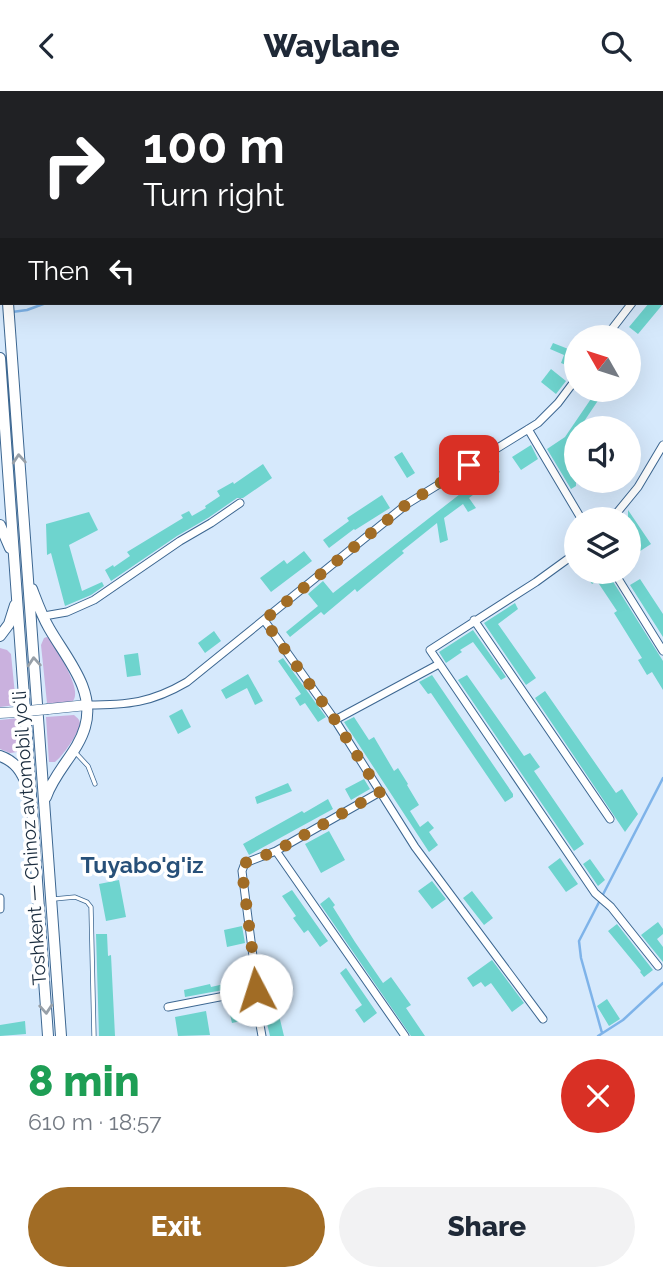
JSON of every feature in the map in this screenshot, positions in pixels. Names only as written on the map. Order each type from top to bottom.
[{"type":"highway","name":"Toshkent — Chinoz avtomobil yoʻli","points":[[8,305],[61,1036]]},
{"type":"highway","name":"Toshkent — Chinoz avtomobil yoʻli","points":[[0,358],[5,495],[14,558],[48,1036]]},
{"type":"highway","points":[[5,495],[19,493],[22,496]]},
{"type":"highway","points":[[0,525],[14,558]]},
{"type":"highway","points":[[28,576],[44,616],[83,685],[87,705],[86,726],[74,750],[51,784],[44,803]]},
{"type":"highway","points":[[0,636],[9,624],[17,596]]},
{"type":"highway","points":[[0,756],[18,767],[31,795]]},
{"type":"highway","points":[[37,878],[44,884],[50,878]]},
{"type":"main road","points":[[0,713],[87,705]]},
{"type":"street","points":[[616,325],[631,305]]},
{"type":"street","points":[[87,705],[134,703],[158,697],[187,682],[407,504],[528,429],[546,416],[564,394]]},
{"type":"street","points":[[528,429],[574,507]]},
{"type":"street","points":[[622,507],[638,487],[663,445]]},
{"type":"street","points":[[44,616],[67,612],[94,600],[240,503]]},
{"type":"street","points":[[564,562],[430,650],[595,893],[611,907],[658,966]]},
{"type":"street","points":[[621,584],[663,652]]},
{"type":"street","points":[[264,620],[335,720],[415,847],[543,1019]]},
{"type":"street","points":[[474,620],[611,819]]},
{"type":"street","points":[[335,720],[439,664]]},
{"type":"street","points":[[262,1036],[255,997],[256,980],[242,871],[245,863],[276,851],[380,792]]},
{"type":"street","points":[[276,851],[405,1036]]},
{"type":"street","points":[[0,898],[0,909]]},
{"type":"street","points":[[168,1007],[256,990]]},
{"type":"lane","points":[[74,750],[88,766],[95,784]]},
{"type":"lane","points":[[51,899],[75,897],[88,902],[90,907],[94,1036]]},
{"type":"shaded area","points":[[47,637],[73,682],[75,699],[70,703],[47,703],[41,645]]},
{"type":"shaded area","points":[[0,648],[11,654],[16,705],[0,707]]},
{"type":"shaded area","points":[[74,715],[80,722],[77,733],[58,759],[49,762],[46,717]]},
{"type":"shaded area","points":[[19,718],[21,747],[17,752],[10,753],[0,749],[0,720]]},
{"type":"building","points":[[647,305],[662,305],[641,330],[641,325],[631,325]]},
{"type":"building","points":[[553,343],[564,347],[564,355],[550,349]]},
{"type":"building","points":[[551,369],[564,379],[556,394],[541,382]]},
{"type":"building","points":[[588,403],[596,403],[588,416],[579,416]]},
{"type":"building","points":[[564,438],[564,477],[547,449]]},
{"type":"building","points":[[531,445],[538,459],[521,470],[512,457]]},
{"type":"building","points":[[402,452],[415,473],[407,478],[394,457]]},
{"type":"building","points":[[263,464],[272,478],[177,536],[111,581],[105,570],[130,556],[127,552],[183,518],[181,515],[189,511],[192,516],[206,508],[205,506],[220,496],[217,491],[233,482],[234,484]]},
{"type":"building","points":[[496,466],[500,472],[469,498],[476,508],[468,512],[463,504],[444,518],[448,540],[440,543],[437,523],[357,592],[355,589],[324,615],[321,612],[290,637],[286,632],[318,606],[308,594],[323,581],[333,593]]},
{"type":"building","points":[[382,495],[390,508],[354,529],[329,548],[323,540],[349,521],[347,518]]},
{"type":"building","points":[[89,512],[98,530],[69,545],[82,591],[102,582],[104,586],[65,606],[51,553],[47,555],[46,524]]},
{"type":"building","points":[[641,529],[651,544],[641,551]]},
{"type":"building","points":[[304,551],[312,561],[271,592],[260,578],[284,560],[287,564]]},
{"type":"building","points":[[641,581],[663,614],[663,637],[630,585],[641,584]]},
{"type":"building","points":[[599,584],[615,584],[663,661],[663,690],[652,672],[647,675],[638,660],[642,658],[614,613],[617,611]]},
{"type":"building","points":[[515,603],[518,609],[498,624],[536,678],[526,685],[484,623]]},
{"type":"building","points":[[473,630],[506,677],[501,680],[473,642],[446,663],[439,652]]},
{"type":"building","points":[[214,631],[221,641],[205,653],[198,643]]},
{"type":"building","points":[[138,653],[141,675],[127,677],[124,655]]},
{"type":"building","points":[[283,658],[326,717],[318,722],[305,703],[300,706],[295,698],[301,694],[278,661]]},
{"type":"building","points":[[248,674],[263,701],[255,705],[247,688],[226,699],[221,690]]},
{"type":"building","points":[[432,675],[513,794],[513,797],[505,802],[431,693],[428,694],[419,682]]},
{"type":"building","points":[[467,675],[524,756],[530,753],[540,767],[534,771],[584,844],[574,851],[458,680]]},
{"type":"building","points":[[545,691],[616,793],[622,789],[638,814],[625,832],[535,698]]},
{"type":"building","points":[[182,709],[191,727],[178,734],[169,716]]},
{"type":"building","points":[[354,717],[369,740],[374,737],[394,771],[398,768],[408,784],[419,805],[410,811],[420,827],[428,821],[434,828],[429,832],[438,845],[429,852],[344,722]]},
{"type":"building","points":[[364,779],[370,789],[351,800],[345,789]]},
{"type":"building","points":[[288,783],[292,791],[257,804],[255,797]]},
{"type":"building","points":[[328,799],[333,809],[249,855],[243,844]]},
{"type":"building","points":[[329,831],[345,860],[321,873],[305,844]]},
{"type":"building","points":[[560,858],[578,884],[566,892],[548,867]]},
{"type":"building","points":[[590,859],[605,880],[598,886],[583,864]]},
{"type":"building","points":[[119,880],[126,917],[106,921],[99,884]]},
{"type":"building","points":[[432,881],[446,899],[432,909],[418,891]]},
{"type":"building","points":[[292,890],[328,941],[320,947],[308,930],[304,933],[282,896]]},
{"type":"building","points":[[472,891],[493,918],[484,925],[463,898]]},
{"type":"building","points":[[329,897],[383,983],[391,977],[411,1005],[406,1008],[425,1036],[411,1036],[320,904]]},
{"type":"building","points":[[658,922],[663,929],[663,934],[657,939],[663,947],[663,962],[641,935]]},
{"type":"building","points":[[617,924],[653,970],[644,977],[608,931]]},
{"type":"building","points":[[242,926],[245,943],[227,947],[224,930]]},
{"type":"building","points":[[96,934],[107,934],[108,956],[111,955],[115,1036],[99,1036]]},
{"type":"building","points":[[492,960],[524,1003],[512,1012],[491,983],[485,987],[481,982],[473,987],[467,978]]},
{"type":"building","points":[[270,966],[284,1036],[270,1036],[264,1011],[261,971]]},
{"type":"building","points":[[346,968],[377,1013],[364,1023],[355,1010],[362,1005],[340,973]]},
{"type":"building","points":[[250,978],[250,985],[185,997],[184,990]]},
{"type":"building","points":[[246,998],[250,1019],[232,1023],[227,1002]]},
{"type":"building","points":[[607,999],[620,1019],[609,1026],[597,1006]]},
{"type":"building","points":[[206,1011],[210,1035],[178,1036],[175,1017]]},
{"type":"building","points":[[25,1021],[26,1034],[0,1036],[0,1025]]},
{"type":"waterway","points":[[12,312],[41,305]]},
{"type":"waterway","points":[[602,1033],[581,958],[579,941],[663,778]]},
{"type":"waterway","points":[[598,1036],[623,1020],[663,983]]},
{"type":"district","name":"Tuyabo'g'iz","points":[[142,864]]},
{"type":"route","points":[[256,990],[243,865],[276,851],[380,792],[335,720],[264,620],[407,504],[469,465]]}]
